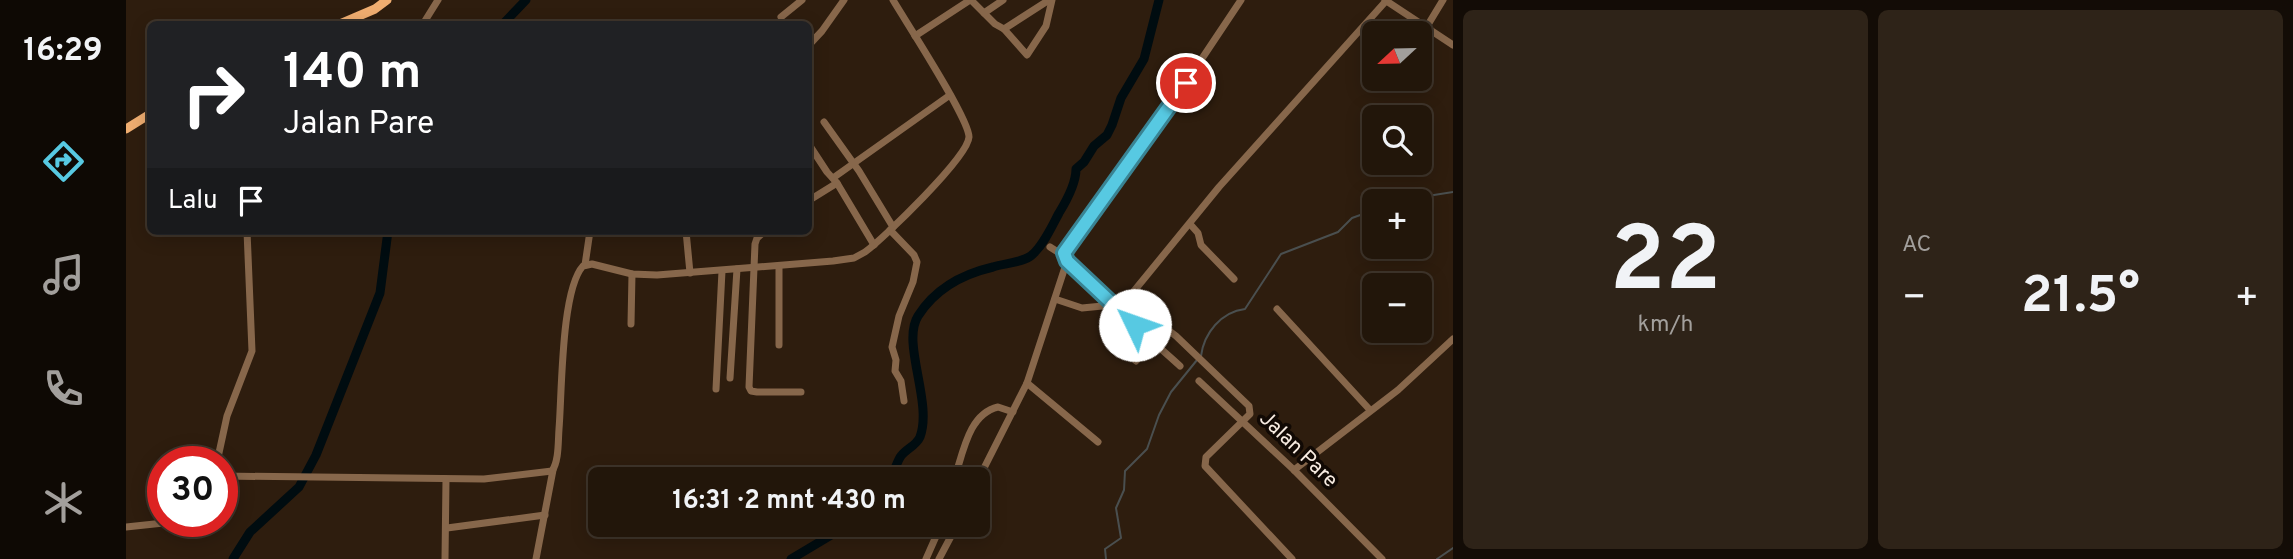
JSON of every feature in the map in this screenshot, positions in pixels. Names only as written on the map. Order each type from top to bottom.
[{"type":"main road","points":[[347,21],[375,9],[387,0]]},
{"type":"main road","points":[[126,129],[147,116]]},
{"type":"street","points":[[425,21],[439,0]]},
{"type":"street","points":[[781,17],[802,0]]},
{"type":"street","points":[[812,42],[843,0]]},
{"type":"street","points":[[585,265],[632,274],[722,271],[848,259],[860,255],[874,245],[945,174],[967,144],[968,133],[950,95],[893,0]]},
{"type":"street","points":[[915,36],[971,0],[1004,29],[1027,55],[1046,26],[1051,0]]},
{"type":"street","points":[[984,13],[1003,0]]},
{"type":"street","points":[[1004,29],[1051,0]]},
{"type":"street","points":[[985,467],[1027,383],[1055,299],[1068,246],[1112,188],[1241,0]]},
{"type":"street","points":[[1055,299],[1082,308],[1126,304],[1134,290],[1219,187],[1386,0],[1416,21]]},
{"type":"street","points":[[1430,21],[1443,0]]},
{"type":"street","points":[[1432,32],[1453,45]]},
{"type":"street","points":[[812,198],[853,164],[950,95]]},
{"type":"street","points":[[824,122],[853,164],[891,229],[917,262],[892,347],[897,365],[895,371],[901,382],[904,401]]},
{"type":"street","points":[[812,149],[874,245]]},
{"type":"street","points":[[1190,224],[1198,233],[1201,245],[1234,279]]},
{"type":"street","points":[[221,446],[228,416],[252,351],[247,235]]},
{"type":"street","points":[[536,559],[558,444],[567,318],[577,276],[585,265],[589,235]]},
{"type":"street","points":[[686,235],[690,273]]},
{"type":"street","points":[[760,235],[756,239],[749,387],[751,391],[757,392],[802,392]]},
{"type":"street","points":[[1050,247],[1066,258],[1181,366]]},
{"type":"street","points":[[779,265],[779,345]]},
{"type":"street","points":[[730,378],[737,269]]},
{"type":"street","points":[[716,389],[722,271]]},
{"type":"street","points":[[631,324],[632,274]]},
{"type":"street","name":"Jalan Pare","points":[[1126,304],[1149,313],[1251,408],[1251,413],[1242,423],[1294,470],[1382,559]]},
{"type":"street","points":[[1277,309],[1370,410]]},
{"type":"street","points":[[1294,470],[1425,367],[1453,339]]},
{"type":"street","points":[[1136,361],[1152,340]]},
{"type":"street","points":[[717,366],[731,366]]},
{"type":"street","points":[[1199,381],[1242,423],[1206,457],[1205,466],[1292,559]]},
{"type":"street","points":[[1027,383],[1098,442]]},
{"type":"street","points":[[959,467],[981,415],[998,407],[1013,412]]},
{"type":"street","points":[[238,476],[498,479],[553,470]]},
{"type":"street","points":[[445,559],[446,479]]},
{"type":"street","points":[[447,528],[545,515]]},
{"type":"street","points":[[126,527],[147,525]]},
{"type":"street","points":[[926,559],[936,537]]},
{"type":"street","points":[[939,559],[951,537]]},
{"type":"waterway","points":[[506,21],[526,0]]},
{"type":"waterway","points":[[896,467],[900,457],[920,437],[923,423],[913,341],[918,316],[941,290],[961,278],[1025,259],[1041,245],[1070,192],[1076,169],[1094,146],[1107,135],[1121,98],[1144,59],[1159,0]]},
{"type":"waterway","points":[[1432,195],[1453,192]]},
{"type":"waterway","points":[[1201,356],[1206,339],[1215,325],[1228,314],[1245,309],[1281,254],[1338,232],[1352,218],[1362,214]]},
{"type":"waterway","points":[[233,559],[250,532],[299,487],[316,455],[380,293],[387,235]]},
{"type":"waterway","points":[[1106,559],[1105,549],[1121,538],[1116,508],[1124,490],[1125,471],[1147,449],[1159,415],[1171,392],[1197,360]]},
{"type":"waterway","points":[[791,559],[828,537]]},
{"type":"waterway","points":[[1437,559],[1453,548]]},
{"type":"route","points":[[1135,325],[1094,289],[1067,261],[1064,253],[1186,83]]}]
